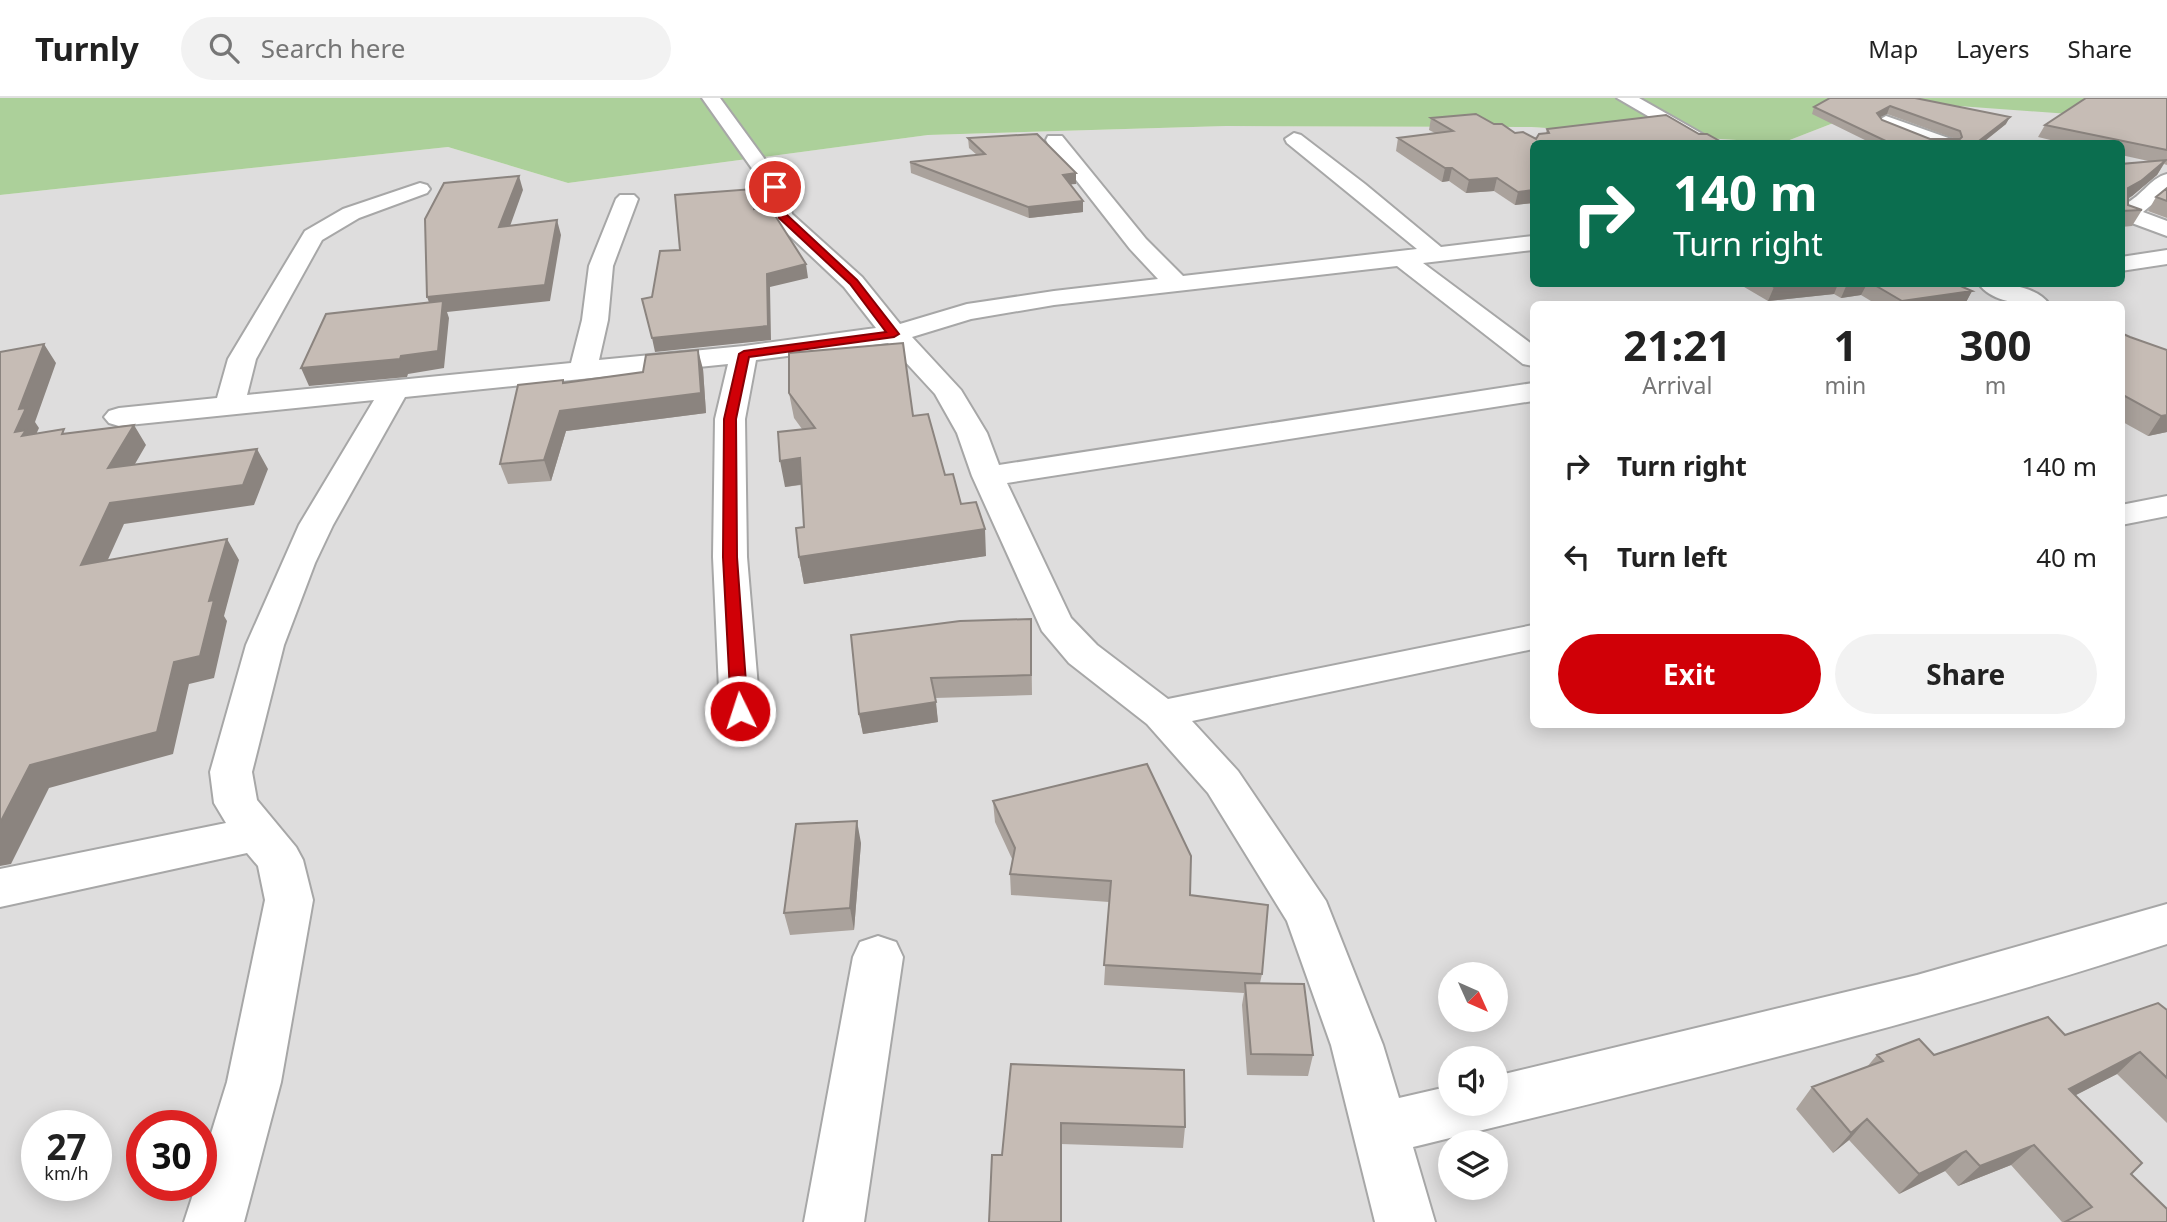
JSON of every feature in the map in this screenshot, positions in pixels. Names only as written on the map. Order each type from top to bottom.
[{"type":"street","points":[[711,98],[775,187],[782,216],[853,282],[894,334],[947,390],[972,433],[988,476],[1055,623],[1083,654],[1161,714],[1223,782],[1309,915],[1357,1045],[1405,1222]]},
{"type":"street","points":[[1626,98],[1704,140]]},
{"type":"street","points":[[1886,121],[1936,140]]},
{"type":"street","points":[[1294,139],[1359,188],[1436,254]]},
{"type":"street","points":[[1055,140],[1112,213],[1177,284]]},
{"type":"street","points":[[2125,211],[2147,200],[2167,180]]},
{"type":"street","points":[[230,405],[242,359],[313,236],[329,223],[361,208],[420,189]]},
{"type":"street","points":[[583,370],[595,320],[601,266],[627,199]]},
{"type":"street","points":[[2125,212],[2167,229]]},
{"type":"street","points":[[119,417],[744,354],[894,334],[967,312],[1054,298],[1405,260],[1530,243]]},
{"type":"street","points":[[2125,263],[2167,257]]},
{"type":"street","points":[[1405,260],[1530,356]]},
{"type":"street","points":[[1999,287],[2029,301]]},
{"type":"street","points":[[740,711],[730,557],[730,419],[744,354]]},
{"type":"street","points":[[214,1222],[254,1082],[289,900],[280,860],[257,834],[236,803],[231,772],[265,645],[316,525],[395,389]]},
{"type":"street","points":[[988,476],[1530,392]]},
{"type":"street","points":[[2125,514],[2167,506]]},
{"type":"street","points":[[1161,714],[1530,638]]},
{"type":"street","points":[[0,888],[257,834]]},
{"type":"street","points":[[1508,1099],[1799,1030],[2095,948],[2167,924]]},
{"type":"street","points":[[834,1222],[878,957]]},
{"type":"street","points":[[1379,1129],[1438,1115]]},
{"type":"shaded area","points":[[2167,98],[2167,1222],[0,1222],[0,195],[448,147],[568,183],[928,135],[1226,126],[1531,127],[1735,140],[1530,140],[1530,287],[2125,287],[2125,140],[1790,140],[1890,101]]},
{"type":"green space","points":[[0,98],[2107,98],[2083,115],[1890,101],[1790,140],[1735,140],[1531,127],[1226,126],[928,135],[568,183],[448,147],[0,195]]},
{"type":"building","points":[[1830,98],[1915,98],[2010,117],[1980,140],[1884,140],[1814,107]],"holes":[[[1890,106],[1960,131],[1962,137],[1930,139],[1882,120],[1877,113]]]},
{"type":"building","points":[[2086,98],[2167,98],[2167,150],[2045,125]]},
{"type":"building","points":[[1476,114],[1494,124],[1502,124],[1515,133],[1523,132],[1536,139],[1539,134],[1549,133],[1547,129],[1666,115],[1699,134],[1707,134],[1718,140],[1530,140],[1530,190],[1518,192],[1497,178],[1469,180],[1398,138],[1453,131],[1431,118]]},
{"type":"building","points":[[1037,134],[1076,173],[1063,175],[1083,201],[1028,207],[910,162],[985,154],[968,138]]},
{"type":"building","points":[[2166,160],[2128,188],[2128,205],[2142,210],[2125,211],[2125,164]]},
{"type":"building","points":[[519,176],[499,227],[557,220],[545,285],[427,297],[425,219],[444,183]]},
{"type":"building","points":[[2167,188],[2167,201],[2156,197]]},
{"type":"building","points":[[753,189],[754,209],[769,206],[806,264],[767,274],[768,326],[652,338],[642,299],[652,297],[660,251],[680,250],[675,195]]},
{"type":"building","points":[[1878,287],[1963,287],[1972,291],[1902,301]]},
{"type":"building","points":[[443,301],[438,351],[401,356],[400,359],[301,368],[326,314]]},
{"type":"building","points":[[2125,335],[2167,350],[2167,415],[2161,416],[2125,396]]},
{"type":"building","points":[[903,343],[913,416],[928,414],[945,475],[953,474],[961,504],[976,502],[985,529],[799,557],[796,528],[804,527],[800,458],[780,461],[778,432],[815,428],[789,393],[789,353]]},
{"type":"building","points":[[44,344],[19,409],[26,408],[15,432],[26,430],[22,436],[64,429],[62,434],[134,425],[108,468],[257,449],[243,485],[110,503],[81,565],[227,539],[209,601],[214,600],[200,656],[174,662],[157,732],[30,765],[0,823],[0,352]]},
{"type":"building","points":[[698,350],[701,393],[560,411],[544,460],[500,464],[518,385],[563,380],[563,383],[643,372],[646,355]]},
{"type":"building","points":[[1031,619],[1031,675],[931,678],[936,702],[859,714],[851,635],[960,621]]},
{"type":"building","points":[[1147,764],[1191,856],[1190,895],[1268,905],[1262,974],[1104,965],[1111,881],[1010,874],[1015,848],[993,801]]},
{"type":"building","points":[[857,821],[850,908],[784,913],[796,824]]},
{"type":"building","points":[[1245,983],[1304,984],[1313,1055],[1251,1054]]},
{"type":"building","points":[[2158,1003],[2167,1010],[2167,1078],[2140,1052],[2069,1089],[2142,1163],[2131,1174],[2167,1209],[2167,1222],[2065,1222],[2092,1207],[2034,1145],[1980,1166],[1966,1151],[1919,1174],[1867,1119],[1851,1133],[1812,1087],[1883,1061],[1877,1055],[1919,1039],[1934,1055],[2048,1017],[2065,1035]]},
{"type":"building","points":[[1011,1064],[1184,1070],[1185,1127],[1061,1123],[1061,1222],[989,1222],[992,1155],[1002,1155]]},
{"type":"route","points":[[740,711],[730,557],[730,419],[744,354],[894,334],[853,282],[782,216],[775,187]]}]
